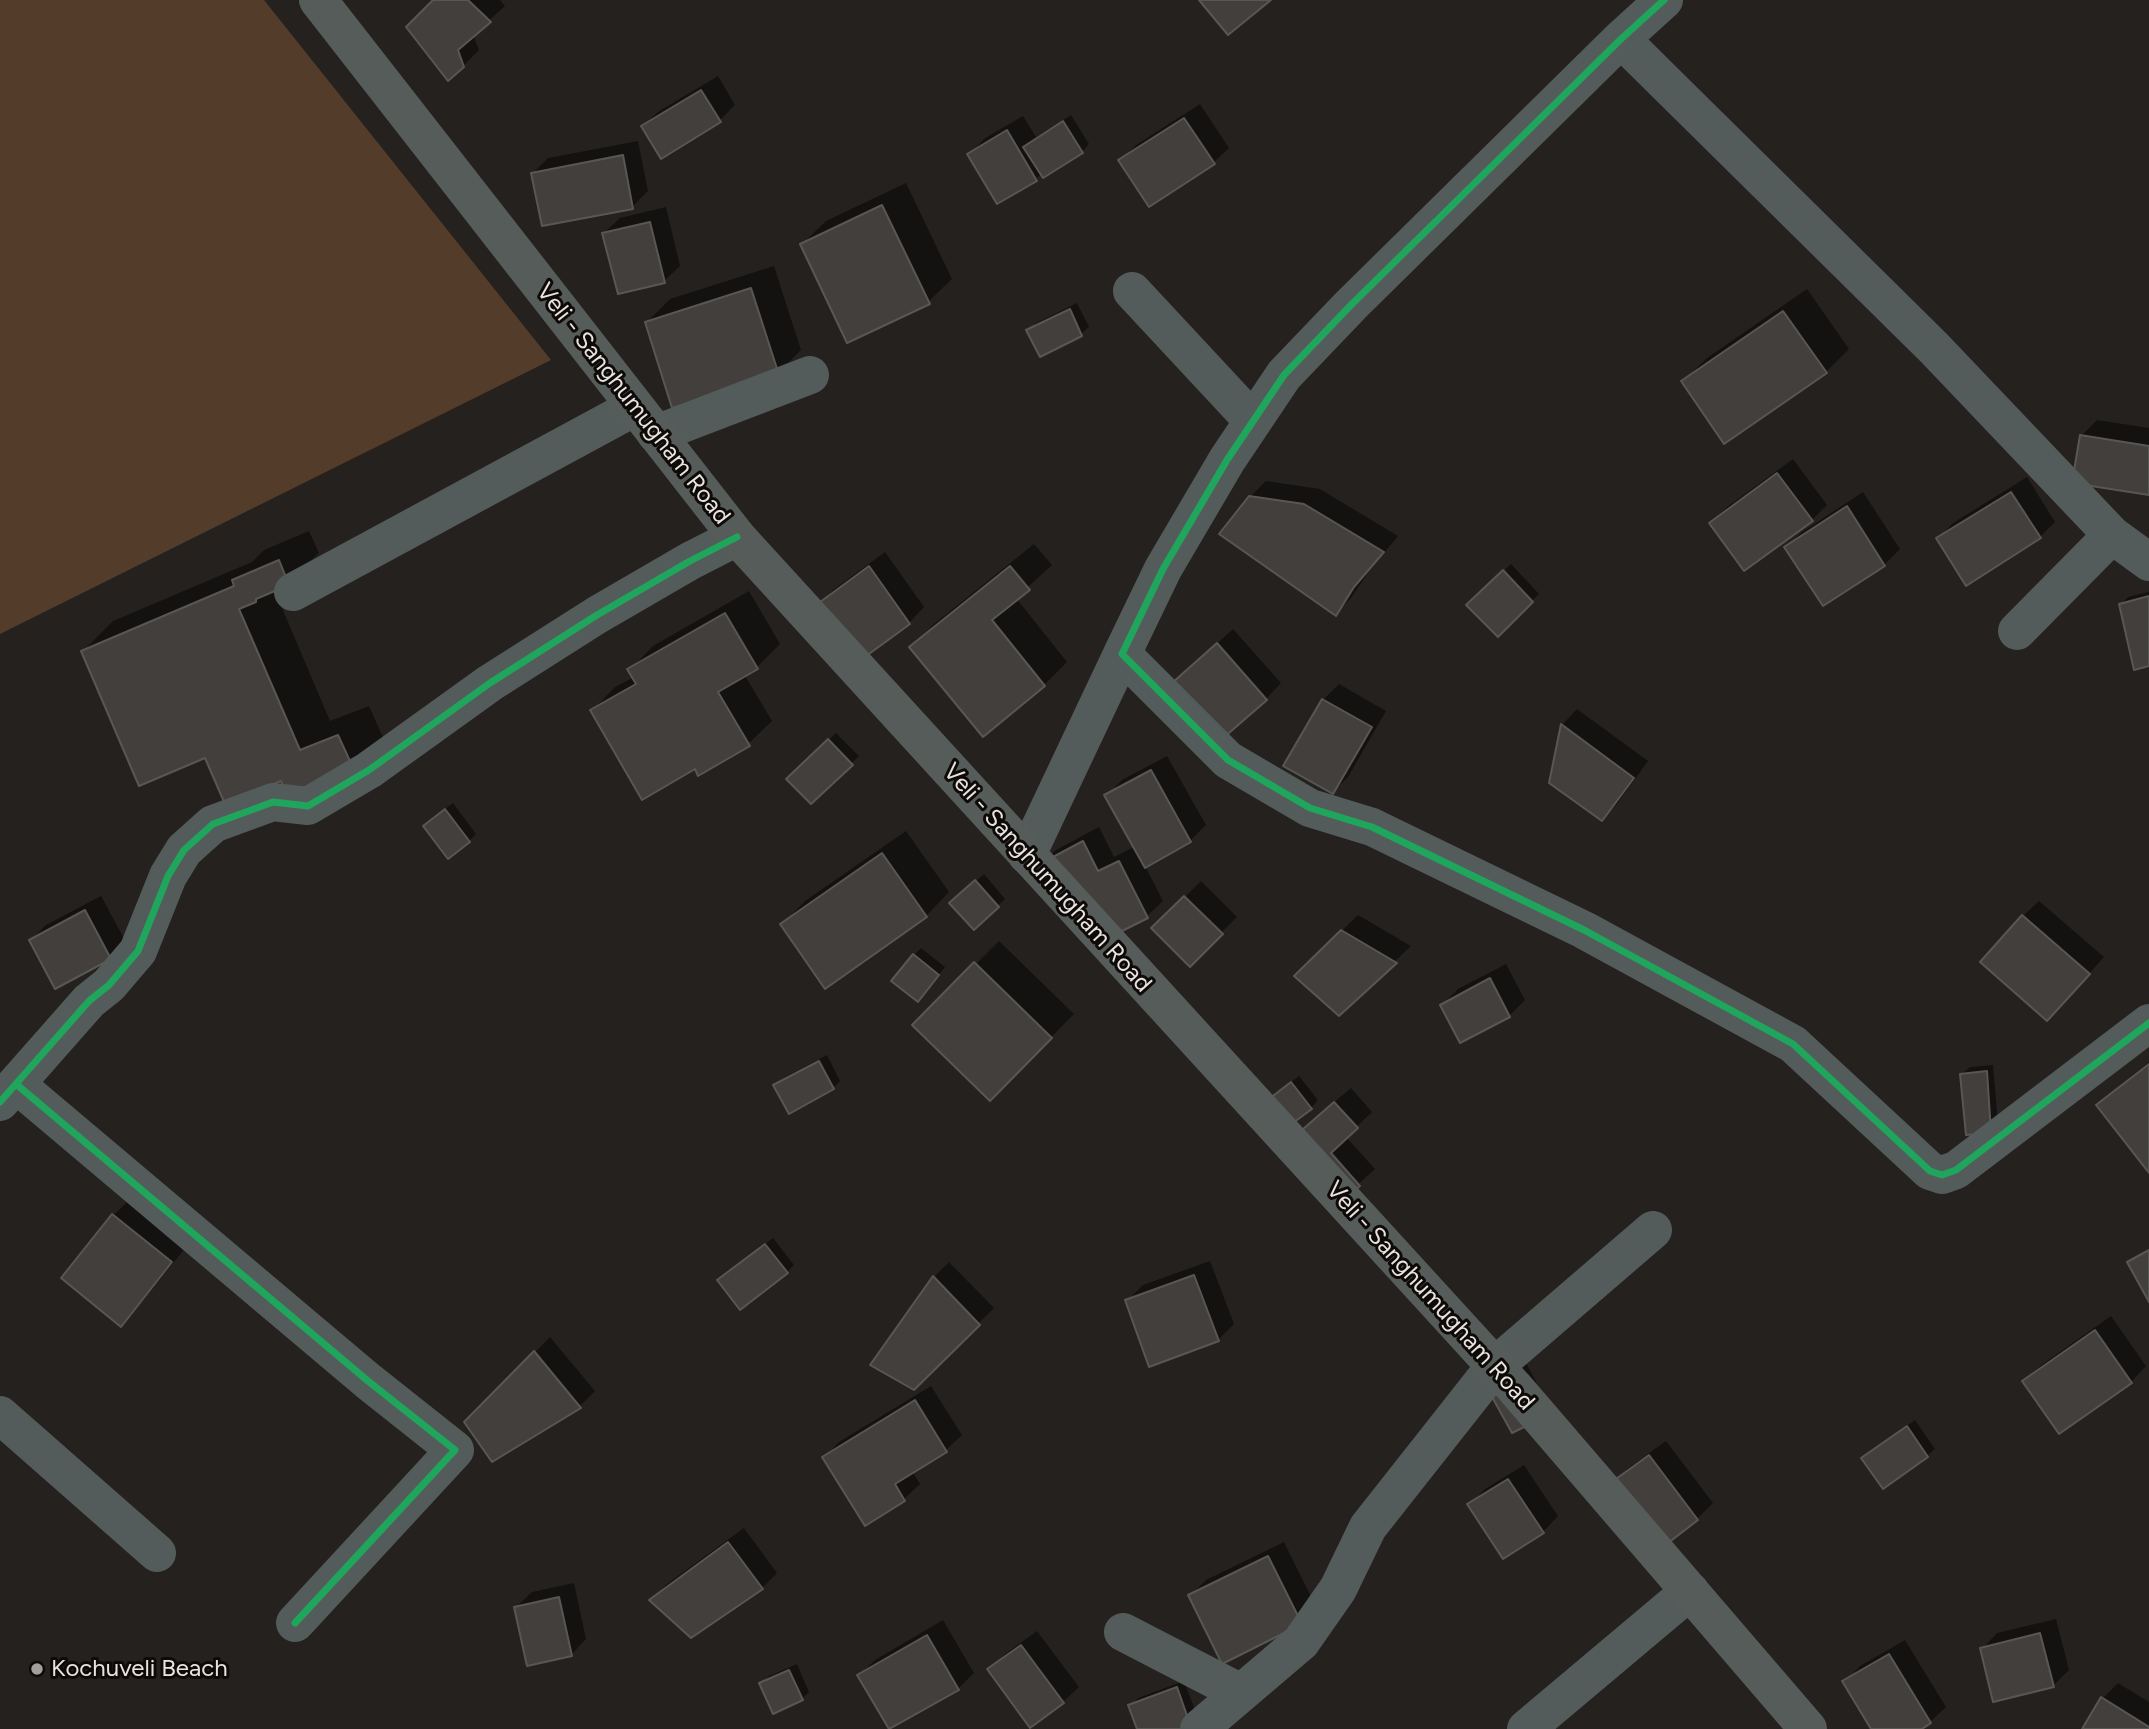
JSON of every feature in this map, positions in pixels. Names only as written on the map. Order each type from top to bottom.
[{"type":"main road","name":"Veli - Sanghumugham Road","points":[[318,0],[737,537],[1494,1366],[1808,1729]]},
{"type":"street","points":[[1027,855],[1163,569],[1284,375],[1360,296],[1664,0]]},
{"type":"street","points":[[1621,39],[1934,348],[2112,535],[2149,562]]},
{"type":"street","points":[[1132,291],[1253,421]]},
{"type":"street","points":[[293,592],[646,421],[810,375]]},
{"type":"street","points":[[2018,631],[2112,535]]},
{"type":"street","points":[[295,1623],[455,1450],[8,1093],[89,1001],[109,985],[138,951],[168,876],[184,850],[213,824],[273,803],[308,806],[369,770],[490,683],[597,615],[737,537]]},
{"type":"street","points":[[1122,654],[1228,760],[1310,808],[1371,827],[1584,930],[1793,1044],[1930,1171],[1942,1175],[1956,1170],[2149,1023]]},
{"type":"street","points":[[1199,1729],[1301,1642],[1338,1589],[1368,1527],[1494,1366],[1653,1230]]},
{"type":"street","points":[[0,1415],[157,1553]]},
{"type":"street","points":[[1526,1729],[1690,1591]]},
{"type":"street","points":[[1123,1632],[1241,1693]]},
{"type":"shaded area","points":[[0,0],[264,0],[551,360],[0,634]]},
{"type":"building","points":[[433,0],[468,0],[491,22],[458,50],[464,67],[448,81],[406,27]]},
{"type":"building","points":[[1199,0],[1271,0],[1228,35]]},
{"type":"building","points":[[701,90],[721,122],[661,159],[641,126]]},
{"type":"building","points":[[1184,118],[1215,164],[1149,207],[1118,160]]},
{"type":"building","points":[[1063,121],[1083,153],[1043,178],[1023,147]]},
{"type":"building","points":[[1007,130],[1037,181],[997,204],[967,154]]},
{"type":"building","points":[[623,155],[633,209],[542,226],[531,173]]},
{"type":"building","points":[[882,205],[930,304],[847,343],[800,244]]},
{"type":"building","points":[[650,222],[665,283],[618,294],[602,233]]},
{"type":"building","points":[[751,288],[779,375],[672,408],[645,322]]},
{"type":"building","points":[[1070,309],[1082,336],[1040,357],[1026,330]]},
{"type":"building","points":[[1783,311],[1827,373],[1724,444],[1681,381]]},
{"type":"building","points":[[2080,435],[2149,446],[2149,495],[2072,483]]},
{"type":"building","points":[[1777,473],[1813,521],[1744,571],[1709,523]]},
{"type":"building","points":[[2011,492],[2041,538],[1966,586],[1936,538]]},
{"type":"building","points":[[1249,496],[1304,504],[1384,552],[1354,587],[1336,616],[1219,534]]},
{"type":"building","points":[[1847,506],[1885,566],[1823,606],[1784,547]]},
{"type":"building","points":[[279,560],[289,585],[239,609],[300,750],[338,735],[356,774],[290,802],[281,781],[259,790],[228,811],[205,758],[139,786],[81,651],[234,586],[232,580]]},
{"type":"building","points":[[869,566],[910,624],[858,662],[816,605]]},
{"type":"building","points":[[1010,566],[1030,590],[992,620],[1045,686],[983,737],[909,647]]},
{"type":"building","points":[[1503,570],[1533,602],[1498,637],[1466,605]]},
{"type":"building","points":[[2149,596],[2149,666],[2134,670],[2119,604]]},
{"type":"building","points":[[725,613],[758,669],[718,692],[750,746],[698,776],[695,769],[642,800],[590,710],[636,684],[627,669]]},
{"type":"building","points":[[1217,643],[1267,700],[1222,739],[1172,683]]},
{"type":"building","points":[[1322,699],[1372,727],[1333,794],[1283,766]]},
{"type":"building","points":[[1561,724],[1634,778],[1602,821],[1549,783]]},
{"type":"building","points":[[828,739],[853,765],[811,804],[786,779]]},
{"type":"building","points":[[1151,770],[1191,842],[1145,868],[1104,795]]},
{"type":"building","points":[[445,809],[470,842],[448,859],[423,826]]},
{"type":"building","points":[[1083,841],[1098,871],[1119,861],[1148,918],[1098,943],[1038,865]]},
{"type":"building","points":[[882,853],[927,917],[825,989],[780,924]]},
{"type":"building","points":[[975,880],[999,907],[974,930],[949,903]]},
{"type":"building","points":[[1184,896],[1223,934],[1190,967],[1151,928]]},
{"type":"building","points":[[85,910],[111,959],[55,989],[29,940]]},
{"type":"building","points":[[2022,915],[2090,974],[2047,1021],[1980,962]]},
{"type":"building","points":[[1341,930],[1397,963],[1339,1016],[1294,976]]},
{"type":"building","points":[[913,954],[939,975],[918,1002],[891,981]]},
{"type":"building","points":[[974,962],[1052,1038],[990,1101],[912,1025]]},
{"type":"building","points":[[1490,978],[1510,1017],[1460,1043],[1440,1005]]},
{"type":"building","points":[[819,1061],[834,1089],[789,1114],[773,1085]]},
{"type":"building","points":[[2149,1064],[2149,1173],[2096,1105]]},
{"type":"building","points":[[1987,1071],[1991,1133],[1966,1135],[1960,1074]]},
{"type":"building","points":[[1291,1082],[1312,1109],[1286,1128],[1265,1102]]},
{"type":"building","points":[[1334,1102],[1358,1128],[1331,1153],[1360,1186],[1331,1211],[1278,1151]]},
{"type":"building","points":[[112,1214],[172,1262],[121,1327],[61,1278]]},
{"type":"building","points":[[765,1244],[788,1273],[740,1310],[717,1280]]},
{"type":"building","points":[[2149,1250],[2149,1302],[2127,1262]]},
{"type":"building","points":[[1194,1275],[1219,1341],[1149,1367],[1125,1300]]},
{"type":"building","points":[[933,1276],[980,1325],[914,1390],[870,1365]]},
{"type":"building","points":[[2095,1330],[2132,1383],[2059,1434],[2022,1381]]},
{"type":"building","points":[[534,1351],[581,1408],[492,1462],[464,1422]]},
{"type":"building","points":[[1486,1386],[1544,1417],[1512,1433]]},
{"type":"building","points":[[915,1400],[947,1452],[895,1484],[905,1501],[865,1526],[822,1457]]},
{"type":"building","points":[[1907,1426],[1928,1457],[1883,1489],[1861,1458]]},
{"type":"building","points":[[1649,1455],[1698,1520],[1659,1550],[1609,1484]]},
{"type":"building","points":[[1508,1479],[1544,1533],[1503,1559],[1467,1504]]},
{"type":"building","points":[[728,1542],[763,1589],[691,1638],[649,1600]]},
{"type":"building","points":[[1268,1556],[1302,1624],[1222,1664],[1188,1595]]},
{"type":"building","points":[[559,1597],[572,1656],[527,1666],[514,1607]]},
{"type":"building","points":[[2040,1633],[2054,1687],[1993,1702],[1980,1648]]},
{"type":"building","points":[[927,1635],[959,1690],[889,1729],[857,1675]]},
{"type":"building","points":[[1021,1645],[1064,1703],[1030,1728],[987,1669]]},
{"type":"building","points":[[1889,1654],[1931,1723],[1922,1729],[1871,1729],[1842,1681]]},
{"type":"building","points":[[789,1670],[803,1700],[773,1714],[759,1683]]},
{"type":"building","points":[[1177,1687],[1191,1727],[1137,1729],[1128,1705]]},
{"type":"building","points":[[2101,1697],[2149,1727],[2149,1729],[2082,1729]]},
{"type":"cycle path","points":[[1664,0],[1351,305],[1284,375],[1227,460],[1163,569],[1122,654],[1228,760],[1310,808],[1372,827],[1584,930],[1793,1044],[1930,1171],[1942,1175],[1956,1170],[2149,1023]]},
{"type":"cycle path","points":[[0,1102],[89,1001],[109,985],[138,951],[168,876],[184,850],[213,824],[273,802],[308,806],[369,770],[490,683],[597,615],[737,537]]},
{"type":"cycle path","points":[[16,1084],[368,1381],[455,1450],[295,1623]]},
{"type":"place","name":"Kochuveli Beach","points":[[37,1669]]}]
